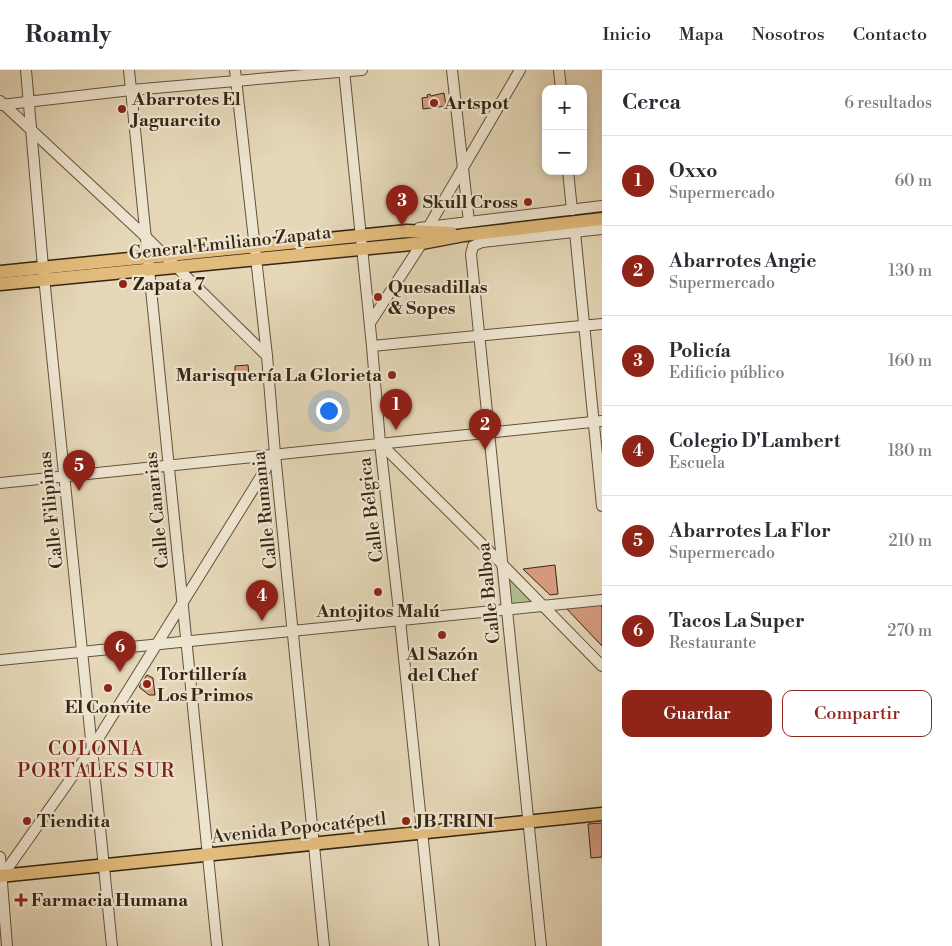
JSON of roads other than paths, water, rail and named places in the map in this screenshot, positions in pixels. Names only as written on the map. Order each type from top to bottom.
[{"type":"main road","name":"General Emiliano Zapata","points":[[148,263],[164,255],[255,252],[362,242],[422,243],[464,235],[602,219]]},
{"type":"main road","name":"General Emiliano Zapata","points":[[362,242],[407,231],[464,235]]},
{"type":"main road","name":"General Emiliano Zapata","points":[[0,272],[44,273],[148,263],[177,266],[255,252]]},
{"type":"main road","name":"General Emiliano Zapata","points":[[0,284],[44,273]]},
{"type":"main road","name":"Avenida Popocatépetl","points":[[1,877],[602,814]]},
{"type":"street","name":"Calle Filipinas","points":[[26,70],[44,273],[112,946]]},
{"type":"street","name":"Calle Canarias","points":[[130,70],[217,946]]},
{"type":"street","name":"Calle Rumania","points":[[235,70],[268,356],[275,454],[324,946]]},
{"type":"street","points":[[1,103],[30,102],[131,90],[362,70]]},
{"type":"street","points":[[452,70],[469,222]]},
{"type":"street","points":[[429,226],[520,70]]},
{"type":"street","points":[[559,70],[561,85]]},
{"type":"street","name":"Calle Bélgica","points":[[344,71],[370,323],[380,443],[434,946]]},
{"type":"street","points":[[1,103],[177,266],[268,356]]},
{"type":"street","points":[[568,175],[572,210]]},
{"type":"street","name":"General Emiliano Zapata","points":[[407,231],[429,226],[602,206]]},
{"type":"street","points":[[602,229],[575,232],[584,326],[598,422],[602,506]]},
{"type":"street","name":"Calle Balboa","points":[[541,946],[471,254],[473,246],[482,242],[575,232]]},
{"type":"street","points":[[370,323],[422,243]]},
{"type":"street","points":[[372,346],[602,324]]},
{"type":"street","points":[[0,483],[169,464],[598,422]]},
{"type":"street","points":[[380,443],[602,666]]},
{"type":"street","points":[[1,877],[91,750],[275,454]]},
{"type":"street","points":[[0,660],[602,600]]},
{"type":"street","points":[[0,857],[7,946]]},
{"type":"place","name":"Artspot","points":[[434,103]]},
{"type":"place","name":"Abarrotes El Jaguarcito","points":[[122,109]]},
{"type":"place","name":"Skull Cross","points":[[528,202]]},
{"type":"place","name":"Policía","points":[[402,226]]},
{"type":"place","name":"Zapata 7","points":[[123,284]]},
{"type":"place","name":"Quesadillas & Sopes","points":[[378,297]]},
{"type":"place","name":"Marisquería La Glorieta","points":[[392,375]]},
{"type":"place","name":"Oxxo","points":[[396,430]]},
{"type":"place","name":"Abarrotes Angie","points":[[485,450]]},
{"type":"place","name":"Abarrotes La Flor","points":[[79,491]]},
{"type":"place","name":"Antojitos Malú","points":[[378,592]]},
{"type":"place","name":"Colegio D'Lambert","points":[[262,621]]},
{"type":"place","name":"Al Sazón del Chef","points":[[442,635]]},
{"type":"place","name":"Tacos La Super","points":[[120,672]]},
{"type":"place","name":"Tortillería Los Primos","points":[[147,684]]},
{"type":"place","name":"El Convite","points":[[108,688]]},
{"type":"place","name":"Tiendita","points":[[27,821]]},
{"type":"place","name":"JB TRINI","points":[[406,821]]},
{"type":"place","name":"Farmacia Humana","points":[[21,900]]},
{"type":"district","name":"COLONIA PORTALES SUR","points":[[96,760]]}]
